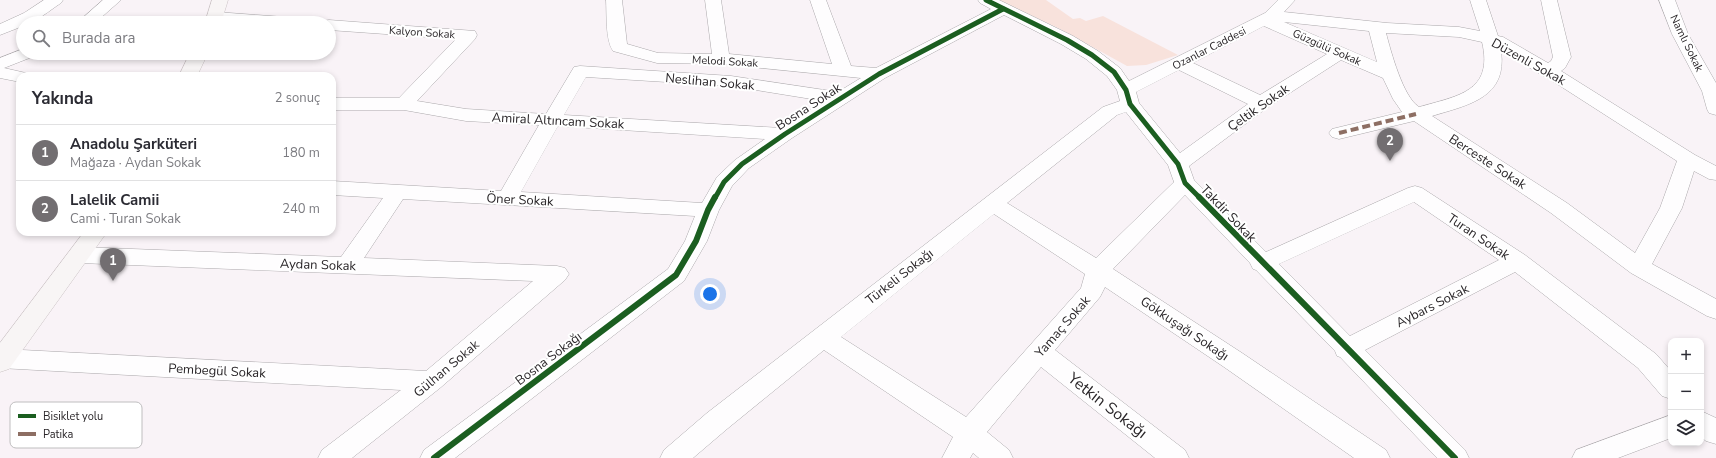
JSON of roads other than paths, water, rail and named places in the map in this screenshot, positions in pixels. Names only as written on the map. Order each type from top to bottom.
[{"type":"main road","points":[[215,16],[220,0]]},
{"type":"main road","points":[[190,72],[196,60]]},
{"type":"main road","points":[[1,360],[93,236]]},
{"type":"street","points":[[30,16],[54,0]]},
{"type":"street","points":[[94,16],[113,0]]},
{"type":"street","name":"Melodi Sokak","points":[[614,0],[619,47],[657,58],[721,59],[843,69],[879,74]]},
{"type":"street","points":[[713,0],[721,59]]},
{"type":"street","points":[[818,0],[843,69]]},
{"type":"street","name":"Ozanlar Caddesi","points":[[1128,97],[1180,63],[1267,18],[1287,0]]},
{"type":"street","points":[[1339,133],[1436,109],[1474,95],[1486,87],[1494,66],[1493,53],[1478,0]]},
{"type":"street","points":[[1548,71],[1559,64],[1562,57],[1549,0]]},
{"type":"street","name":"Namlı Sokak","points":[[1667,0],[1680,34],[1710,91],[1716,109]]},
{"type":"street","name":"Bosna Sokak","points":[[676,275],[696,241],[708,210],[724,182],[738,168],[839,98],[994,5]]},
{"type":"street","name":"Takdir Sokak","points":[[994,5],[1067,40],[1092,55],[1114,72],[1128,97],[1181,174],[1261,263],[1455,458]]},
{"type":"street","name":"Düzenli Sokak","points":[[1267,18],[1459,32],[1489,38],[1497,41],[1548,71],[1688,159],[1716,174]]},
{"type":"street","name":"Güzgülü Sokak","points":[[1267,18],[1389,74]]},
{"type":"street","points":[[0,30],[16,23]]},
{"type":"street","name":"Kalyon Sokak","points":[[336,26],[469,35],[404,104]]},
{"type":"street","name":"Berceste Sokak","points":[[1376,26],[1389,74],[1401,98],[1416,114],[1559,208],[1639,268],[1716,310]]},
{"type":"street","name":"Çeltik Sokak","points":[[1181,174],[1261,103],[1340,52]]},
{"type":"street","points":[[0,64],[16,57]]},
{"type":"street","points":[[1180,63],[1261,103]]},
{"type":"street","name":"Neslihan Sokak","points":[[551,120],[580,71],[731,81],[839,98]]},
{"type":"street","points":[[0,73],[16,76]]},
{"type":"street","name":"Türkeli Sokağı","points":[[674,458],[717,421],[1128,97]]},
{"type":"street","name":"Amiral Altıncam Sokak","points":[[336,104],[404,104],[466,115],[785,134]]},
{"type":"street","points":[[507,198],[551,120]]},
{"type":"street","points":[[1639,268],[1671,208],[1688,159]]},
{"type":"street","name":"Yamaç Sokak","points":[[956,458],[969,433],[1092,291],[1098,270],[1181,174]]},
{"type":"street","name":"Öner Sokak","points":[[336,188],[708,210]]},
{"type":"street","points":[[348,265],[398,191]]},
{"type":"street","name":"Turan Sokak","points":[[1261,263],[1415,193],[1517,261],[1640,356],[1668,386]]},
{"type":"street","name":"Gökkuşağı Sokağı","points":[[992,203],[1098,270],[1376,458]]},
{"type":"street","name":"Aydan Sokak","points":[[80,255],[557,274]]},
{"type":"street","name":"Aybars Sokak","points":[[1346,349],[1517,261]]},
{"type":"street","name":"Gülhan Sokak","points":[[332,458],[431,381],[557,274]]},
{"type":"street","name":"Bosna Sokağı","points":[[434,458],[676,275]]},
{"type":"street","points":[[823,337],[969,433],[999,458]]},
{"type":"street","name":"Yetkin Sokağı","points":[[1040,352],[1175,458]]},
{"type":"street","name":"Pembegül Sokak","points":[[1,360],[431,381]]},
{"type":"street","points":[[1704,424],[1716,433]]},
{"type":"street","points":[[1586,458],[1668,427]]},
{"type":"place","name":"Lalelik Camii","points":[[1390,161]]},
{"type":"place","name":"Anadolu Şarküteri","points":[[113,281]]}]
